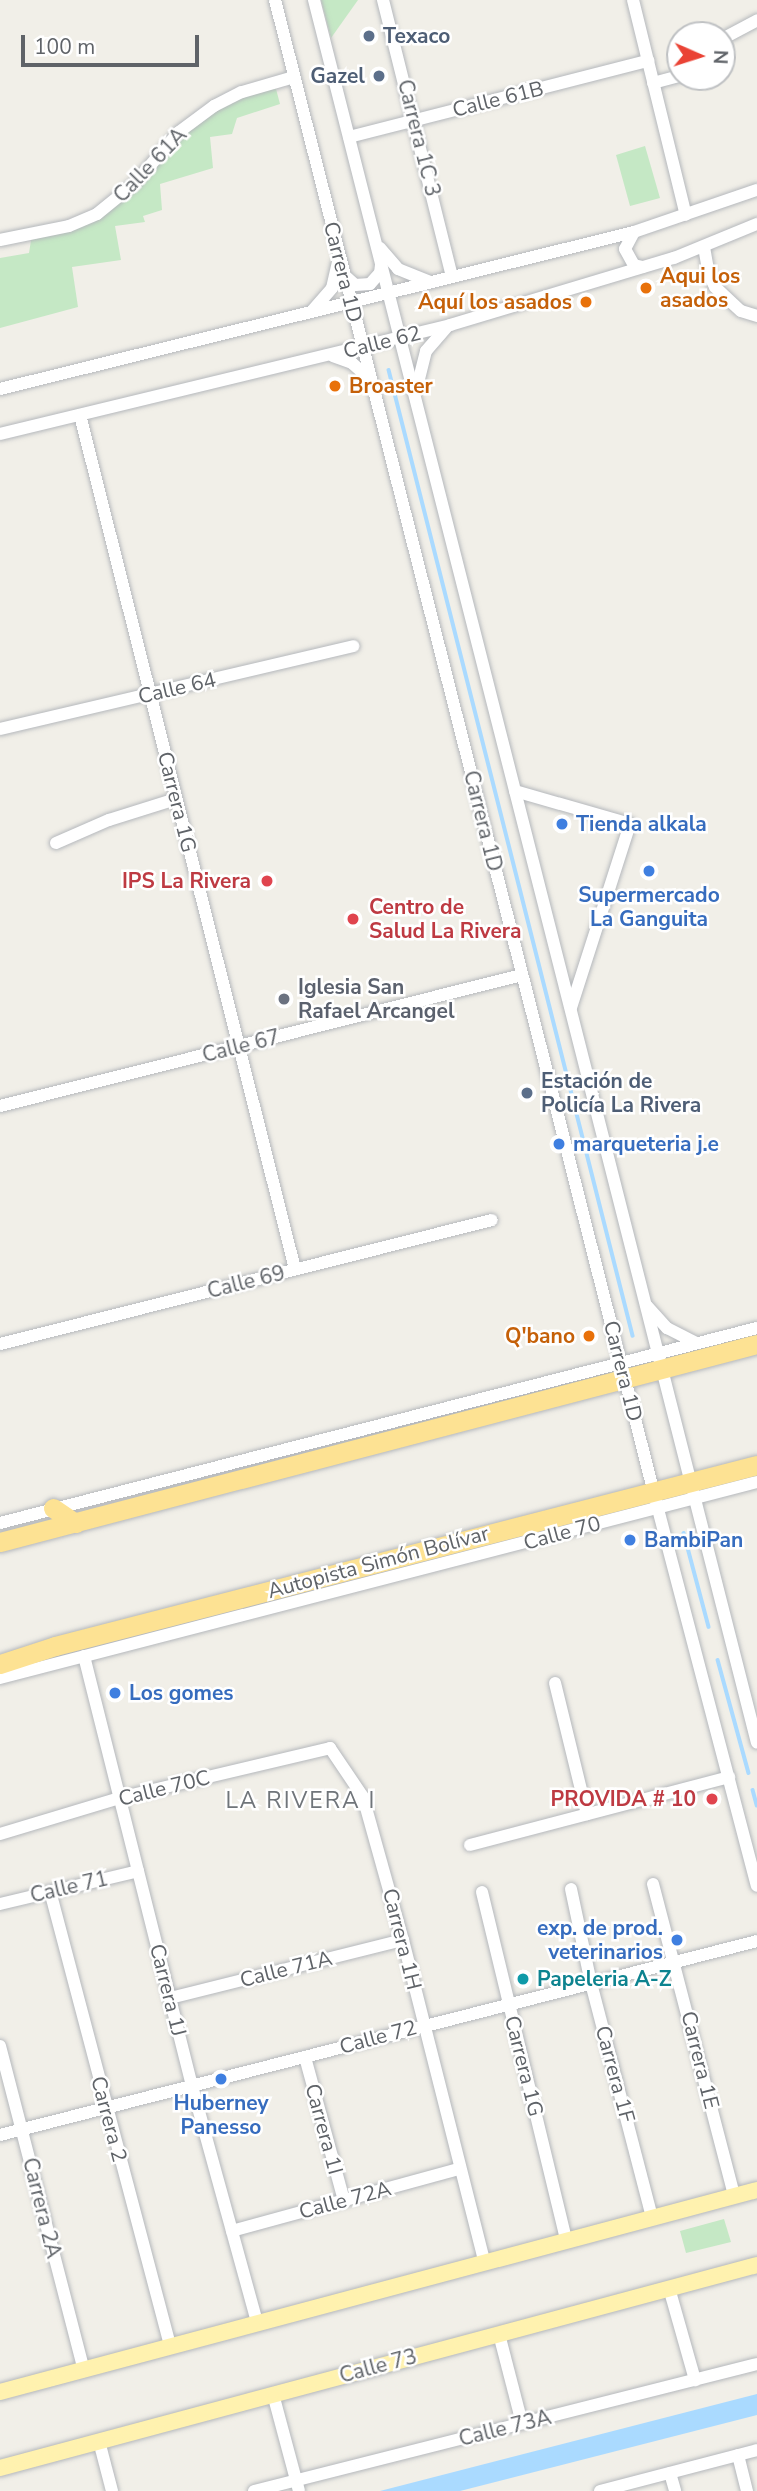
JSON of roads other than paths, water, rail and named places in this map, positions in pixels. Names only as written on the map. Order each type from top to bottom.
[{"type":"highway","points":[[0,1542],[567,1385],[659,1362],[757,1343]]},
{"type":"highway","name":"Autopista Simón Bolívar","points":[[0,1664],[55,1646],[692,1490],[757,1465]]},
{"type":"highway","points":[[38,1533],[50,1509],[75,1523]]},
{"type":"highway","points":[[0,1677],[55,1646]]},
{"type":"main road","points":[[0,2390],[84,2370],[757,2190]]},
{"type":"main road","name":"Calle 73","points":[[0,2468],[8,2462],[99,2441],[757,2265]]},
{"type":"street","name":"Carrera 1D","points":[[275,0],[655,1499],[757,1886]]},
{"type":"street","name":"Carrera 1D","points":[[314,0],[757,1743]]},
{"type":"street","name":"Carrera 1C 3","points":[[383,0],[416,120],[452,277]]},
{"type":"street","points":[[632,0],[686,215]]},
{"type":"street","points":[[736,31],[757,20]]},
{"type":"street","name":"Calle 61B","points":[[349,137],[648,61]]},
{"type":"street","name":"Calle 61A","points":[[0,240],[69,226],[97,214],[135,183],[179,132],[214,106],[242,92],[295,77]]},
{"type":"street","points":[[653,83],[666,80]]},
{"type":"street","points":[[0,389],[634,232],[757,190]]},
{"type":"street","name":"Calle 62","points":[[0,434],[450,325],[643,267],[704,247],[757,225]]},
{"type":"street","points":[[634,232],[625,249],[634,265],[643,267]]},
{"type":"street","points":[[376,242],[398,269],[430,282]]},
{"type":"street","points":[[704,247],[709,275],[723,298],[741,311],[757,316]]},
{"type":"street","points":[[310,312],[331,288],[339,256]]},
{"type":"street","points":[[344,274],[355,285],[370,284],[380,273],[381,265]]},
{"type":"street","points":[[417,397],[420,367],[426,351],[450,325]]},
{"type":"street","points":[[329,355],[352,363],[371,380]]},
{"type":"street","name":"Carrera 1G","points":[[80,415],[295,1269]]},
{"type":"street","name":"Calle 64","points":[[0,729],[353,646]]},
{"type":"street","points":[[515,791],[631,824],[570,1010]]},
{"type":"street","points":[[56,843],[109,820],[176,799]]},
{"type":"street","points":[[559,968],[582,974]]},
{"type":"street","name":"Calle 67","points":[[0,1106],[522,975]]},
{"type":"street","name":"Calle 69","points":[[0,1344],[492,1220]]},
{"type":"street","points":[[641,1293],[647,1306],[667,1328],[696,1343]]},
{"type":"street","points":[[659,1362],[696,1343],[757,1328]]},
{"type":"street","points":[[0,1523],[567,1385]]},
{"type":"street","points":[[692,1490],[757,1482]]},
{"type":"street","name":"Calle 70","points":[[0,1677],[551,1526]]},
{"type":"street","name":"Carrera 1J","points":[[84,1656],[192,2086],[257,2322]]},
{"type":"street","points":[[555,1683],[587,1814]]},
{"type":"street","name":"Calle 70C","points":[[0,1834],[119,1798],[330,1748]]},
{"type":"street","name":"Carrera 1H","points":[[330,1748],[363,1797],[403,1940],[484,2261]]},
{"type":"street","points":[[470,1845],[729,1777]]},
{"type":"street","name":"Calle 71","points":[[0,1903],[138,1871]]},
{"type":"street","name":"Carrera 1E","points":[[653,1884],[734,2195]]},
{"type":"street","name":"Carrera 1F","points":[[571,1889],[591,1983],[652,2217]]},
{"type":"street","name":"Carrera 2","points":[[50,1891],[105,2108],[170,2346]]},
{"type":"street","name":"Carrera 1G","points":[[482,1892],[566,2240]]},
{"type":"street","name":"Calle 71A","points":[[170,1998],[403,1940]]},
{"type":"street","name":"Calle 72","points":[[0,2135],[757,1941]]},
{"type":"street","name":"Carrera 2A","points":[[0,2046],[84,2370]]},
{"type":"street","name":"Carrera 1I","points":[[305,2057],[344,2201]]},
{"type":"street","name":"Calle 72A","points":[[232,2231],[459,2169]]},
{"type":"street","points":[[669,2288],[695,2380]]},
{"type":"street","points":[[499,2334],[522,2423]]},
{"type":"street","name":"Calle 73A","points":[[254,2491],[298,2486],[522,2423],[757,2364]]},
{"type":"street","points":[[273,2394],[298,2486]]},
{"type":"street","points":[[99,2441],[112,2491]]},
{"type":"street","points":[[603,2491],[757,2450]]},
{"type":"street","points":[[738,2455],[747,2491]]},
{"type":"street","points":[[670,2473],[675,2491]]},
{"type":"water","points":[[757,2394],[757,2415],[460,2491],[380,2491]]},
{"type":"waterway","points":[[389,370],[633,1336]]},
{"type":"waterway","points":[[684,1533],[709,1627]]},
{"type":"waterway","points":[[718,1660],[749,1773]]},
{"type":"waterway","points":[[753,1790],[757,1805]]},
{"type":"place","name":"Texaco","points":[[369,36]]},
{"type":"place","name":"Gazel","points":[[379,76]]},
{"type":"place","name":"Aqui los asados","points":[[646,288]]},
{"type":"place","name":"Aquí los asados","points":[[586,302]]},
{"type":"place","name":"Broaster","points":[[335,386]]},
{"type":"place","name":"Tienda alkala","points":[[562,824]]},
{"type":"place","name":"Supermercado La Ganguita","points":[[649,871]]},
{"type":"place","name":"IPS La Rivera","points":[[267,881]]},
{"type":"place","name":"Centro de Salud La Rivera","points":[[353,919]]},
{"type":"place","name":"Iglesia San Rafael Arcangel","points":[[284,999]]},
{"type":"place","name":"Estación de Policía La Rivera","points":[[527,1093]]},
{"type":"place","name":"marqueteria j.e","points":[[559,1144]]},
{"type":"place","name":"Q'bano","points":[[589,1336]]},
{"type":"place","name":"BambiPan","points":[[630,1540]]},
{"type":"place","name":"Los gomes","points":[[115,1693]]},
{"type":"place","name":"PROVIDA # 10","points":[[712,1799]]},
{"type":"place","name":"exp. de prod. veterinarios","points":[[677,1940]]},
{"type":"place","name":"Papeleria A-Z","points":[[523,1979]]},
{"type":"place","name":"Huberney Panesso","points":[[221,2079]]},
{"type":"district","name":"LA RIVERA I","points":[[301,1801]]}]
